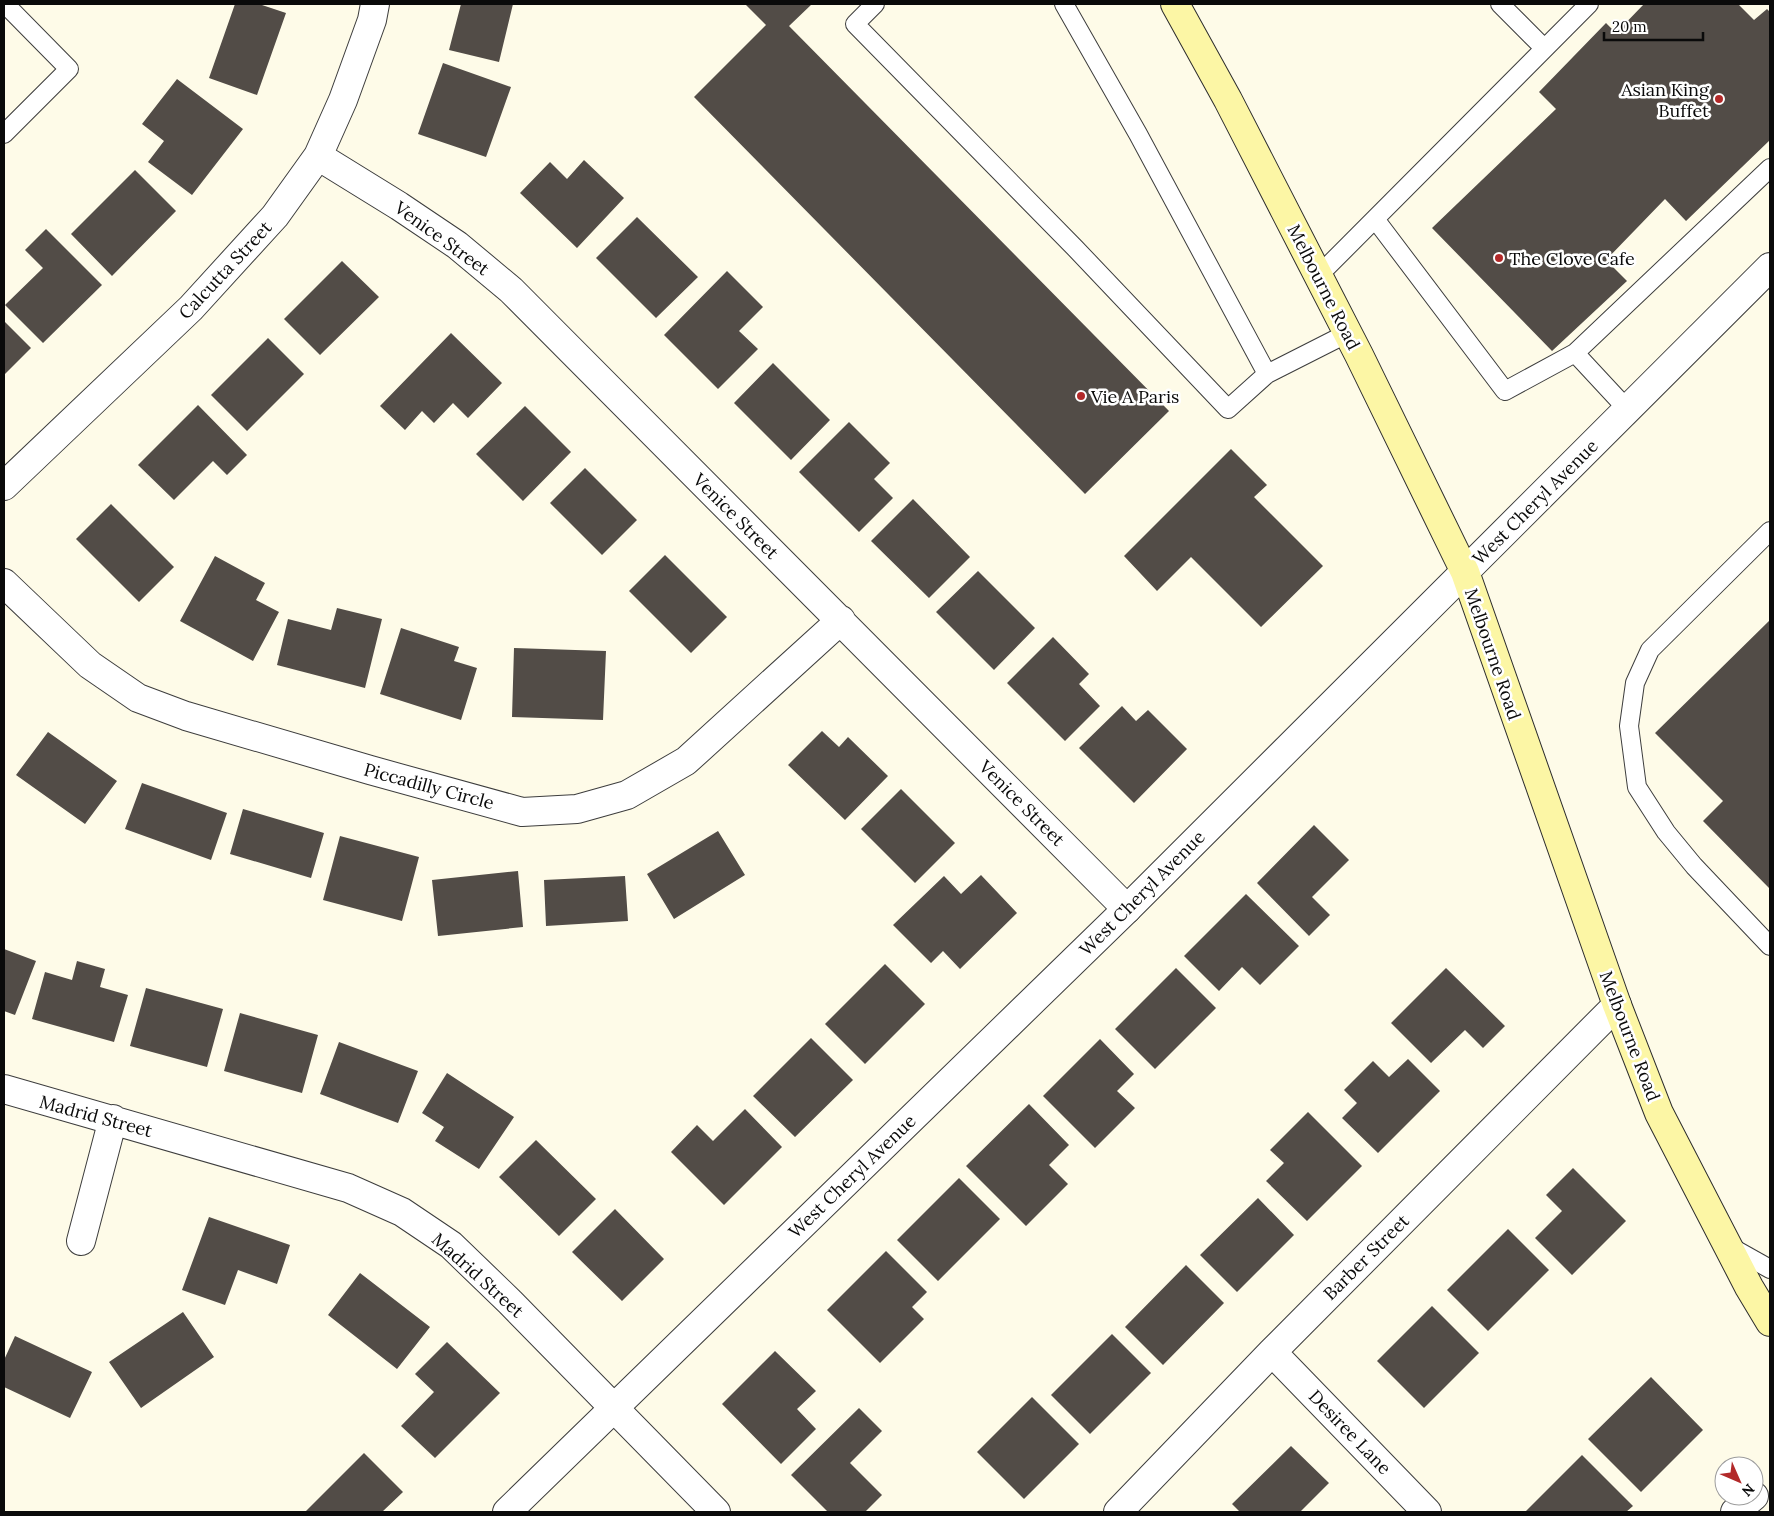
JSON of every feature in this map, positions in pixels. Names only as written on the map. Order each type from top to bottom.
[{"type":"main road","name":"Melbourne Road","points":[[1175,4],[1228,100],[1348,333],[1465,572],[1617,1005],[1659,1113],[1770,1322]]},
{"type":"street","name":"Calcutta Street","points":[[4,486],[192,308],[275,216],[318,156],[343,100],[372,20],[375,4]]},
{"type":"street","name":"Venice Street","points":[[318,156],[399,206],[457,246],[511,290],[1127,909]]},
{"type":"street","name":"West Cheryl Avenue","points":[[507,1512],[1127,909],[1770,267]]},
{"type":"street","name":"Piccadilly Circle","points":[[4,583],[90,665],[138,698],[186,716],[522,812],[577,809],[627,795],[686,761],[841,620]]},
{"type":"street","name":"Barber Street","points":[[1118,1512],[1272,1352],[1617,1005]]},
{"type":"street","name":"Madrid Street","points":[[4,1089],[348,1188],[402,1212],[451,1245],[510,1302],[716,1512]]},
{"type":"street","points":[[81,1241],[113,1119]]},
{"type":"street","name":"Desiree Lane","points":[[1272,1352],[1427,1512]]},
{"type":"lane","points":[[4,4],[69,70],[4,134]]},
{"type":"lane","points":[[875,4],[855,24],[1075,248],[1228,409],[1267,374],[1348,333]]},
{"type":"lane","points":[[1064,4],[1138,134],[1267,374]]},
{"type":"lane","points":[[1500,4],[1544,48]]},
{"type":"lane","points":[[1318,276],[1588,4]]},
{"type":"lane","points":[[1375,219],[1505,391],[1575,353],[1770,168]]},
{"type":"lane","points":[[1575,353],[1628,410]]},
{"type":"lane","points":[[1770,531],[1650,650],[1635,683],[1629,726],[1631,756],[1637,787],[1666,832],[1694,866],[1770,946]]},
{"type":"lane","points":[[1728,1246],[1770,1269]]},
{"type":"building","points":[[235,4],[259,4],[286,13],[257,95],[209,78]]},
{"type":"building","points":[[461,4],[513,4],[499,62],[449,50]]},
{"type":"building","points":[[745,4],[812,4],[789,26],[1169,411],[1085,494],[694,97],[766,25]]},
{"type":"building","points":[[1644,4],[1738,4],[1754,20],[1767,9],[1770,12],[1770,140],[1686,221],[1665,199],[1606,260],[1627,281],[1552,351],[1432,228],[1556,109],[1539,92],[1606,23],[1616,33]]},
{"type":"building","points":[[443,63],[511,87],[486,157],[418,134]]},
{"type":"building","points":[[177,79],[243,129],[192,195],[148,162],[164,141],[142,124]]},
{"type":"building","points":[[584,160],[624,198],[577,248],[520,193],[550,162],[567,179]]},
{"type":"building","points":[[135,170],[176,211],[112,276],[71,234]]},
{"type":"building","points":[[637,217],[698,277],[656,318],[596,258]]},
{"type":"building","points":[[46,229],[102,285],[43,343],[5,305],[43,268],[25,250]]},
{"type":"building","points":[[342,261],[379,297],[320,355],[284,319]]},
{"type":"building","points":[[727,271],[763,307],[739,331],[758,349],[718,389],[664,335]]},
{"type":"building","points":[[4,321],[31,348],[4,375]]},
{"type":"building","points":[[451,333],[502,383],[468,418],[453,403],[434,423],[422,411],[405,430],[380,406]]},
{"type":"building","points":[[268,338],[304,374],[247,431],[211,395]]},
{"type":"building","points":[[773,363],[830,420],[791,460],[734,403]]},
{"type":"building","points":[[198,405],[247,455],[227,475],[213,461],[174,500],[138,465]]},
{"type":"building","points":[[525,406],[571,452],[523,501],[476,454]]},
{"type":"building","points":[[849,422],[890,463],[874,479],[893,498],[859,532],[799,472]]},
{"type":"building","points":[[1231,449],[1267,485],[1254,497],[1323,566],[1261,627],[1191,557],[1157,591],[1124,556]]},
{"type":"building","points":[[585,468],[637,520],[602,555],[550,503]]},
{"type":"building","points":[[913,499],[970,557],[929,598],[871,541]]},
{"type":"building","points":[[111,504],[174,567],[139,602],[76,539]]},
{"type":"building","points":[[665,555],[727,617],[691,653],[629,591]]},
{"type":"building","points":[[215,556],[265,583],[256,600],[279,612],[253,661],[180,621]]},
{"type":"building","points":[[978,571],[1035,628],[994,670],[936,612]]},
{"type":"building","points":[[337,608],[382,619],[365,688],[277,665],[288,619],[331,630]]},
{"type":"building","points":[[1770,620],[1770,889],[1703,821],[1723,801],[1655,733]]},
{"type":"building","points":[[401,628],[459,647],[454,661],[477,668],[461,720],[380,694]]},
{"type":"building","points":[[1053,637],[1089,674],[1079,684],[1100,706],[1065,741],[1007,683]]},
{"type":"building","points":[[514,648],[606,651],[603,720],[512,717]]},
{"type":"building","points":[[1122,706],[1136,721],[1148,710],[1187,749],[1134,803],[1079,748]]},
{"type":"building","points":[[822,731],[839,747],[848,737],[888,776],[845,820],[788,765]]},
{"type":"building","points":[[48,732],[117,781],[85,824],[16,775]]},
{"type":"building","points":[[142,783],[227,813],[211,860],[125,829]]},
{"type":"building","points":[[901,789],[955,843],[915,883],[861,829]]},
{"type":"building","points":[[243,809],[324,833],[311,878],[230,854]]},
{"type":"building","points":[[1314,825],[1349,860],[1312,897],[1330,915],[1309,936],[1257,883]]},
{"type":"building","points":[[718,831],[745,875],[674,919],[647,874]]},
{"type":"building","points":[[340,836],[419,857],[402,921],[323,900]]},
{"type":"building","points":[[518,871],[523,927],[438,936],[432,880]]},
{"type":"building","points":[[981,875],[1017,913],[960,969],[943,951],[931,963],[893,925],[944,876],[961,894]]},
{"type":"building","points":[[625,876],[628,921],[546,926],[544,880]]},
{"type":"building","points":[[1246,894],[1299,946],[1260,985],[1242,967],[1219,991],[1184,956]]},
{"type":"building","points":[[4,949],[36,961],[15,1015],[4,1011]]},
{"type":"building","points":[[77,961],[105,969],[100,987],[128,995],[114,1042],[32,1019],[45,972],[72,980]]},
{"type":"building","points":[[885,964],[925,1004],[865,1064],[825,1024]]},
{"type":"building","points":[[1176,968],[1216,1008],[1155,1069],[1115,1029]]},
{"type":"building","points":[[1446,968],[1505,1026],[1483,1048],[1465,1030],[1431,1063],[1391,1023]]},
{"type":"building","points":[[146,988],[223,1009],[207,1067],[130,1046]]},
{"type":"building","points":[[240,1013],[318,1035],[302,1093],[224,1071]]},
{"type":"building","points":[[811,1038],[853,1080],[795,1137],[753,1096]]},
{"type":"building","points":[[1100,1039],[1134,1074],[1117,1091],[1135,1108],[1095,1148],[1043,1096]]},
{"type":"building","points":[[339,1042],[418,1071],[398,1123],[320,1094]]},
{"type":"building","points":[[1408,1059],[1440,1091],[1378,1153],[1342,1118],[1357,1103],[1344,1090],[1373,1061],[1389,1077]]},
{"type":"building","points":[[447,1073],[514,1117],[479,1169],[435,1141],[444,1127],[422,1113]]},
{"type":"building","points":[[1029,1104],[1069,1145],[1049,1165],[1068,1184],[1026,1226],[966,1166]]},
{"type":"building","points":[[745,1109],[782,1147],[724,1205],[671,1152],[697,1125],[713,1141]]},
{"type":"building","points":[[1308,1112],[1362,1166],[1307,1221],[1266,1181],[1284,1163],[1270,1150]]},
{"type":"building","points":[[536,1140],[596,1199],[559,1236],[499,1177]]},
{"type":"building","points":[[1573,1168],[1626,1221],[1572,1275],[1535,1238],[1562,1211],[1546,1195]]},
{"type":"building","points":[[959,1178],[1000,1219],[938,1281],[897,1240]]},
{"type":"building","points":[[1258,1198],[1294,1235],[1237,1292],[1200,1255]]},
{"type":"building","points":[[615,1209],[664,1259],[622,1301],[572,1252]]},
{"type":"building","points":[[209,1217],[290,1245],[277,1284],[238,1270],[225,1305],[182,1290]]},
{"type":"building","points":[[1508,1229],[1549,1270],[1488,1331],[1447,1290]]},
{"type":"building","points":[[886,1251],[927,1292],[912,1307],[924,1319],[880,1363],[827,1310]]},
{"type":"building","points":[[1186,1265],[1224,1303],[1163,1365],[1125,1327]]},
{"type":"building","points":[[360,1273],[430,1327],[397,1369],[328,1315]]},
{"type":"building","points":[[1432,1306],[1479,1353],[1424,1408],[1377,1361]]},
{"type":"building","points":[[183,1312],[214,1357],[141,1408],[109,1362]]},
{"type":"building","points":[[1112,1334],[1151,1373],[1090,1434],[1051,1395]]},
{"type":"building","points":[[15,1336],[92,1372],[70,1418],[4,1387],[4,1360]]},
{"type":"building","points":[[447,1342],[500,1393],[435,1458],[401,1426],[434,1392],[415,1374]]},
{"type":"building","points":[[775,1351],[816,1391],[797,1409],[816,1429],[781,1464],[722,1404]]},
{"type":"building","points":[[1651,1377],[1703,1430],[1641,1492],[1588,1439]]},
{"type":"building","points":[[1032,1397],[1079,1444],[1024,1499],[977,1452]]},
{"type":"building","points":[[859,1408],[882,1431],[850,1463],[882,1495],[865,1512],[828,1512],[791,1475]]},
{"type":"building","points":[[1291,1446],[1329,1483],[1300,1512],[1240,1512],[1232,1504]]},
{"type":"building","points":[[364,1453],[403,1492],[382,1512],[305,1512]]},
{"type":"building","points":[[1582,1455],[1633,1506],[1626,1512],[1525,1512]]},
{"type":"place","name":"Asian King Buffet","points":[[1719,99]]},
{"type":"place","name":"The Clove Cafe","points":[[1499,258]]},
{"type":"place","name":"Vie A Paris","points":[[1081,396]]}]
